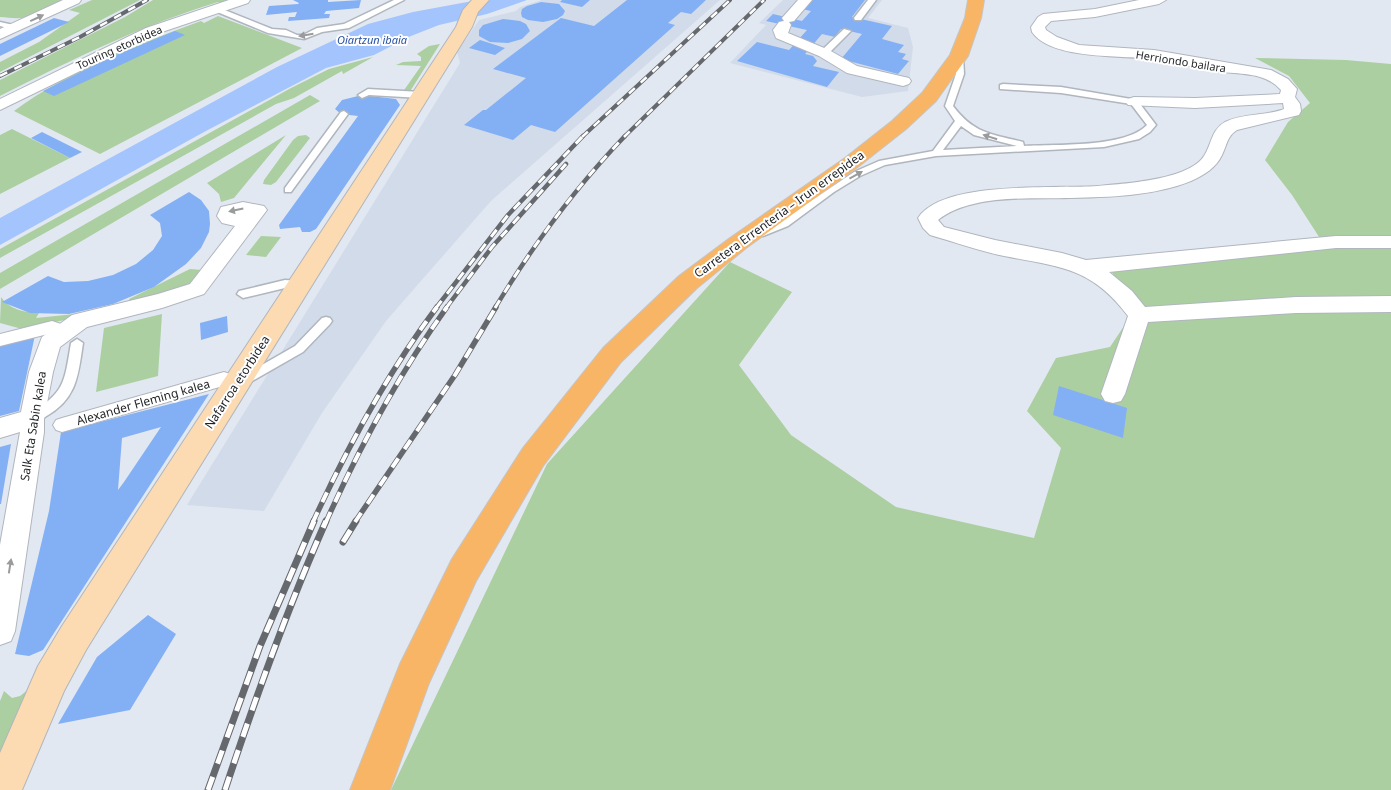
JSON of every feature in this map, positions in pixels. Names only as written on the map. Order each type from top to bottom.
[{"type":"main road","name":"Carretera Errenteria – Irun errepidea","points":[[370,790],[413,678],[464,570],[533,457],[612,355],[688,282],[738,242],[900,125],[929,97],[959,56],[973,18],[976,0]]},
{"type":"main road","name":"Nafarroa etorbidea","points":[[10,781],[41,701],[62,658],[230,382],[300,285],[421,96],[470,9]]},
{"type":"street","points":[[0,35],[74,0]]},
{"type":"street","name":"Touring etorbidea","points":[[0,105],[151,31],[243,0]]},
{"type":"street","points":[[805,0],[780,30],[781,35],[824,53],[852,70],[903,81]]},
{"type":"street","name":"Herriondo bailara","points":[[1159,0],[1095,13],[1048,17],[1038,27],[1039,32],[1052,41],[1085,50],[1152,54],[1202,65],[1263,72],[1284,82],[1289,89],[1287,98]]},
{"type":"street","points":[[1134,102],[1195,103],[1287,98],[1292,104],[1293,110],[1268,119],[1244,121],[1229,127],[1221,134],[1216,143],[1214,155],[1208,163],[1194,172],[1172,180],[1110,190],[1021,192],[994,195],[942,207],[933,212],[928,218],[930,224],[937,231],[1003,249],[1050,257],[1087,267],[1110,282],[1138,315]]},
{"type":"street","name":"Salk Eta Sabin kalea","points":[[0,632],[32,419],[41,372],[50,343],[70,337],[80,320],[162,301],[197,289],[248,222]]},
{"type":"street","points":[[1087,267],[1336,242],[1391,242]]},
{"type":"street","points":[[1138,315],[1296,305],[1391,304]]},
{"type":"street","points":[[1113,394],[1138,315]]},
{"type":"street","points":[[0,340],[52,327],[70,337]]},
{"type":"street","name":"Alexander Fleming kalea","points":[[62,425],[230,382]]},
{"type":"street","points":[[0,428],[32,419]]},
{"type":"lane","points":[[214,9],[271,31],[286,32],[304,37],[320,30],[346,26],[400,0]]},
{"type":"lane","points":[[858,18],[872,0]]},
{"type":"lane","points":[[321,22],[358,20]]},
{"type":"lane","points":[[0,24],[15,28]]},
{"type":"lane","points":[[261,27],[294,24]]},
{"type":"lane","points":[[824,53],[847,31]]},
{"type":"lane","points":[[959,56],[960,74],[949,106],[960,121],[978,133],[1010,143],[1055,146]]},
{"type":"lane","points":[[738,242],[784,224],[831,190],[882,162],[936,153],[1131,140],[1146,132],[1152,125],[1134,102],[1061,90],[1003,87]]},
{"type":"lane","points":[[362,95],[368,92],[421,96]]},
{"type":"lane","points":[[288,190],[344,114]]},
{"type":"lane","points":[[936,153],[960,121]]},
{"type":"lane","points":[[243,294],[285,284],[300,285]]},
{"type":"lane","points":[[230,382],[282,360],[299,349],[326,321]]},
{"type":"lane","points":[[32,419],[55,407],[68,391],[70,337]]},
{"type":"shaded area","points":[[542,0],[720,0],[491,201],[386,321],[322,413],[264,511],[187,505],[460,63],[457,52],[479,20],[516,11],[520,7]]},
{"type":"shaded area","points":[[783,0],[882,0],[868,18],[908,28],[913,47],[908,91],[862,97],[730,63],[766,25],[759,23]]},
{"type":"green space","points":[[0,0],[62,0],[30,15],[16,18],[0,17]]},
{"type":"green space","points":[[92,0],[140,0],[0,72],[0,62],[39,42],[80,13],[69,10]]},
{"type":"green space","points":[[153,0],[235,0],[221,4],[218,2],[134,32],[0,96],[0,80],[125,17]]},
{"type":"green space","points":[[218,16],[302,48],[100,154],[14,111],[35,96],[104,60],[177,30],[201,21],[204,23]]},
{"type":"green space","points":[[440,44],[409,93],[402,93],[421,66],[396,65],[403,62],[421,61],[421,57],[417,54],[429,46]]},
{"type":"green space","points":[[373,57],[343,74],[342,71],[294,98],[276,104],[0,258],[0,249],[291,88],[329,69]]},
{"type":"green space","points":[[1255,58],[1346,60],[1391,64],[1391,790],[391,790],[547,464],[730,262],[792,292],[739,365],[791,435],[896,507],[1034,538],[1061,448],[1027,411],[1056,358],[1110,347],[1134,311],[1112,272],[1323,243],[1292,195],[1265,160],[1288,122],[1310,103],[1289,76]]},
{"type":"green space","points":[[310,95],[320,101],[0,289],[0,273]]},
{"type":"green space","points":[[12,129],[70,158],[0,194],[0,135]]},
{"type":"green space","points":[[286,135],[234,198],[221,202],[219,194],[207,183]]},
{"type":"green space","points":[[306,135],[310,138],[276,182],[271,185],[263,184],[293,140],[298,136]]},
{"type":"green space","points":[[261,236],[281,237],[266,257],[246,255]]},
{"type":"green space","points":[[190,269],[203,270],[189,288],[131,304],[129,299]]},
{"type":"green space","points":[[1,297],[13,308],[39,313],[36,318],[75,314],[74,318],[22,329],[0,323]]},
{"type":"green space","points":[[162,314],[158,376],[96,392],[104,328]]},
{"type":"green space","points":[[34,685],[0,765],[0,701],[4,691],[12,698],[20,696]]},
{"type":"water","name":"Oiartzun ibaia","points":[[478,0],[527,0],[487,14],[439,25],[411,36],[374,55],[326,68],[204,132],[0,245],[0,218],[277,67],[368,24],[413,12]]},
{"type":"building","points":[[293,0],[328,0],[328,2],[361,0],[359,8],[326,11],[324,14],[330,14],[329,18],[288,21],[289,17],[295,17],[297,12],[266,15],[269,6],[299,3]]},
{"type":"building","points":[[562,0],[590,0],[582,7],[560,2]]},
{"type":"building","points":[[627,0],[706,0],[691,14],[681,12],[668,23],[675,25],[555,132],[531,125],[513,140],[464,125],[526,78],[493,69],[561,18],[594,26]]},
{"type":"building","points":[[810,0],[865,0],[852,17],[892,26],[882,39],[904,45],[898,52],[906,54],[902,59],[909,61],[898,74],[841,59],[862,34],[841,29],[835,37],[822,34],[805,54],[813,56],[817,61],[813,66],[839,72],[827,87],[737,61],[757,42],[789,50],[807,30],[766,21],[773,14],[802,21],[811,11],[802,9]]},
{"type":"building","points":[[541,2],[559,4],[565,11],[557,19],[543,22],[528,20],[522,17],[522,9]]},
{"type":"building","points":[[54,18],[69,22],[0,56],[0,44]]},
{"type":"building","points":[[503,19],[520,21],[526,24],[530,31],[522,39],[508,43],[490,42],[479,36],[479,30],[483,25]]},
{"type":"building","points":[[175,31],[185,35],[54,96],[43,91],[109,58]]},
{"type":"building","points":[[480,40],[505,48],[495,55],[469,48]]},
{"type":"building","points":[[362,95],[396,99],[400,105],[316,229],[310,232],[302,232],[300,227],[280,229],[279,225],[358,116],[341,114],[335,109],[342,100]]},
{"type":"building","points":[[42,132],[82,152],[70,158],[31,138]]},
{"type":"building","points":[[189,192],[201,200],[209,211],[209,232],[201,248],[186,264],[154,287],[113,304],[69,314],[30,313],[2,302],[48,276],[64,282],[88,281],[113,275],[136,264],[153,250],[162,236],[160,223],[150,215]]},
{"type":"building","points":[[227,316],[228,332],[201,340],[200,323]]},
{"type":"building","points":[[35,335],[19,411],[0,416],[0,344]]},
{"type":"building","points":[[1059,386],[1127,408],[1123,438],[1053,415]]},
{"type":"building","points":[[209,394],[43,650],[29,656],[15,654],[49,511],[61,432]],"holes":[[[161,427],[118,490],[122,438]]]},
{"type":"building","points":[[11,444],[1,504],[0,504],[0,447]]},
{"type":"building","points":[[148,615],[176,634],[130,710],[58,724],[97,657]]},
{"type":"railway","points":[[0,76],[80,37],[147,0]]},
{"type":"railway","points":[[582,137],[730,0]]},
{"type":"railway","points":[[625,136],[764,0]]},
{"type":"railway","points":[[495,308],[555,218],[625,136]]},
{"type":"railway","points":[[436,308],[508,215],[582,137]]},
{"type":"railway","points":[[446,308],[492,247],[566,164]]},
{"type":"railway","points":[[313,522],[369,411],[437,307]]},
{"type":"railway","points":[[326,522],[352,467],[396,385],[447,307]]},
{"type":"railway","points":[[355,522],[455,375],[496,307]]},
{"type":"railway","points":[[208,790],[260,646],[314,521]]},
{"type":"railway","points":[[225,790],[272,654],[326,521]]},
{"type":"railway","points":[[343,542],[356,521]]}]
